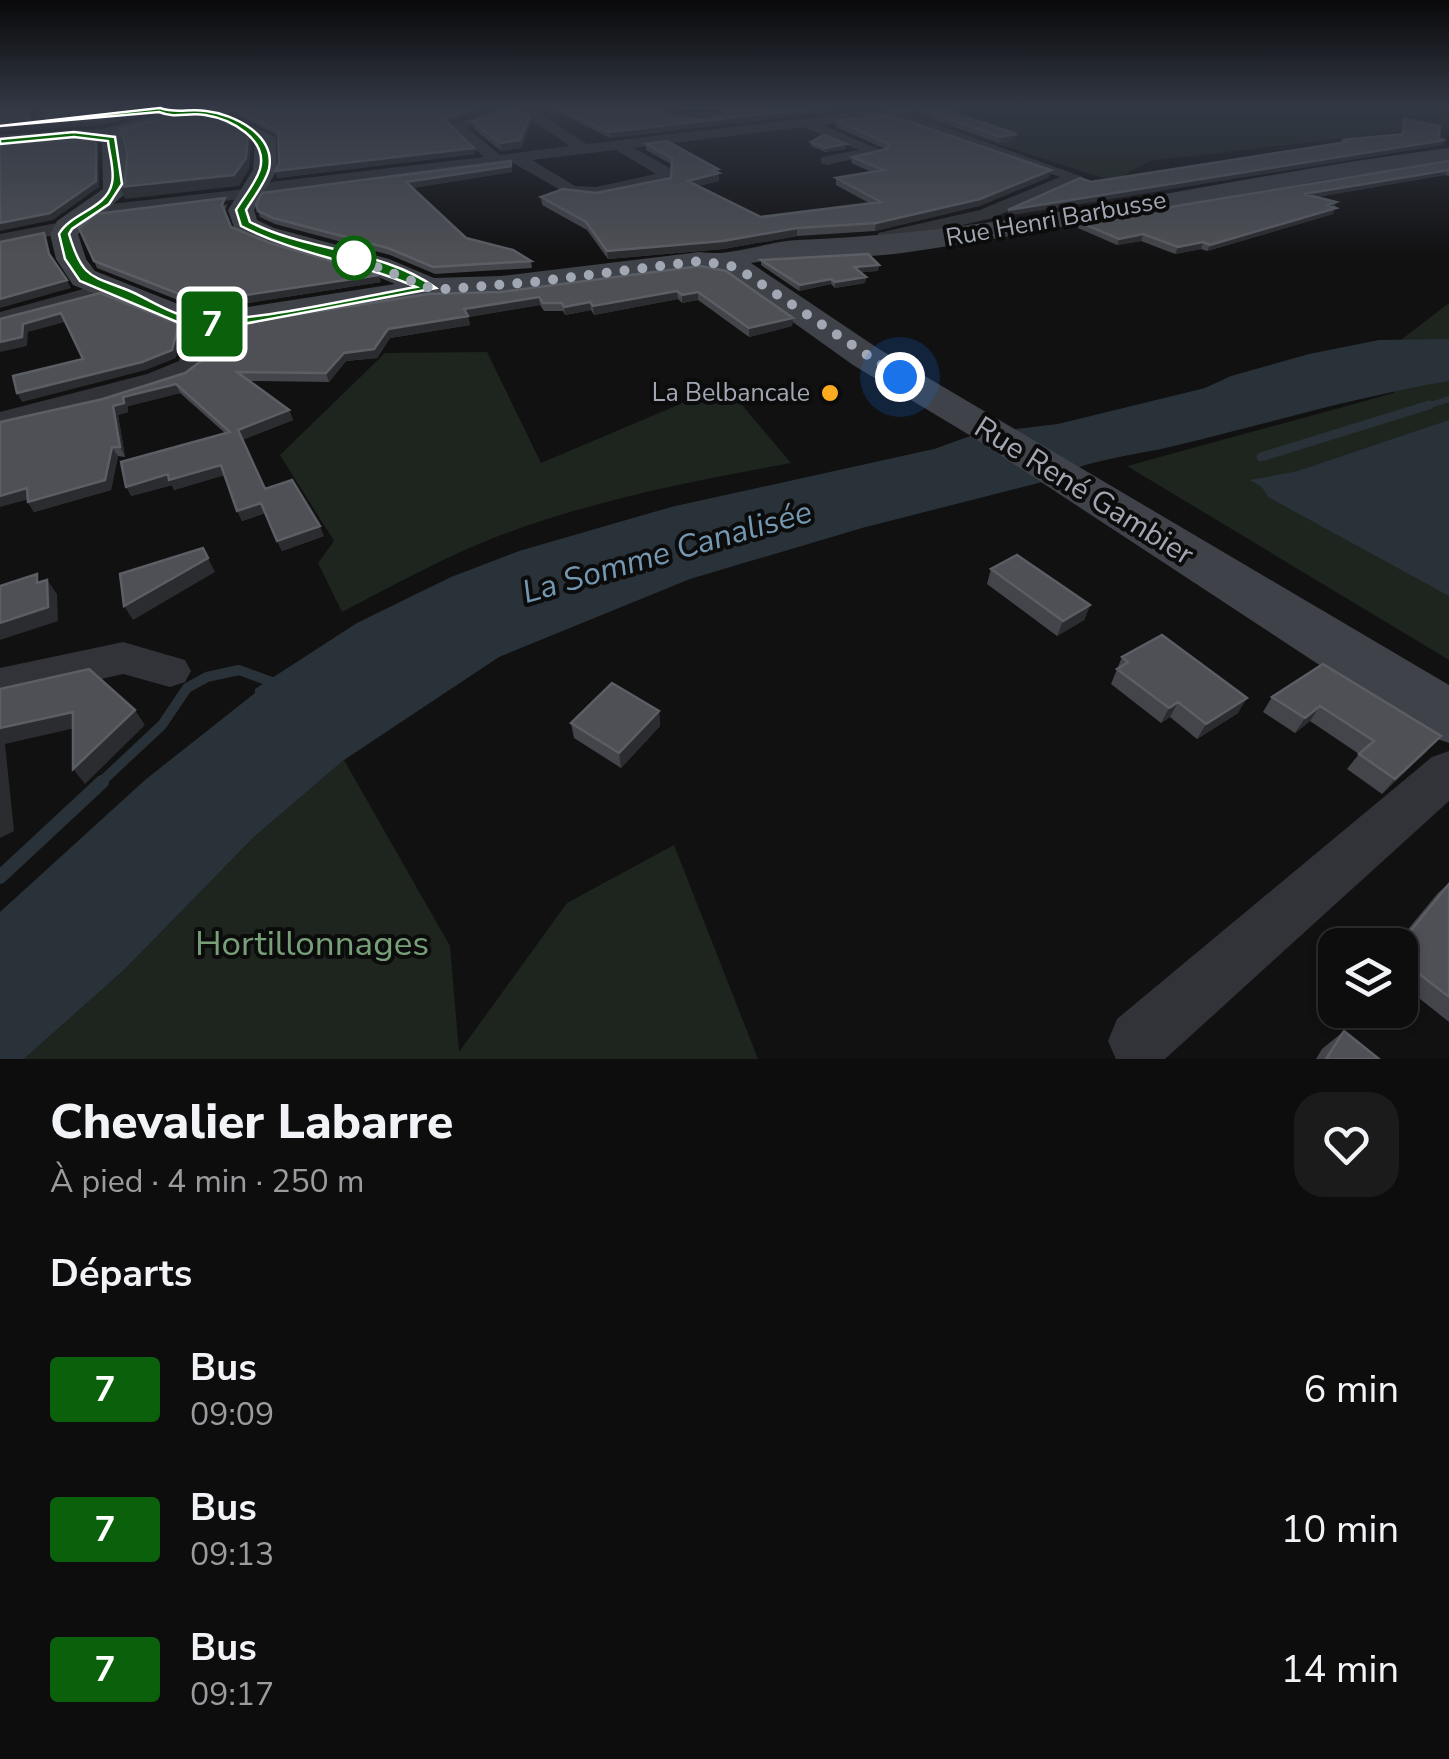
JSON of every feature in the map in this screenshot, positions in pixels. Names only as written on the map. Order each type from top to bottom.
[{"type":"street","points":[[106,290],[79,273],[64,234],[106,202],[117,184],[114,157]]},
{"type":"street","points":[[265,157],[264,170],[240,218],[251,229],[378,265],[430,288]]},
{"type":"street","points":[[0,240],[80,220],[506,157]]},
{"type":"street","points":[[517,157],[572,192],[596,192],[664,176],[664,171],[639,157]]},
{"type":"street","points":[[827,160],[843,157]]},
{"type":"street","points":[[796,250],[948,226],[1037,195],[1075,177],[1021,157]]},
{"type":"street","name":"Rue Henri Barbusse","points":[[200,325],[430,288],[501,286],[700,261],[722,262],[758,253],[895,245],[1430,157]]},
{"type":"street","name":"Rue René Gambier","points":[[722,262],[736,267],[866,358],[986,427],[1074,486],[1449,717]]},
{"type":"street","points":[[0,319],[106,290],[121,292],[200,325],[190,366],[157,380],[0,421]]},
{"type":"street","points":[[0,685],[123,658],[170,671]]},
{"type":"street","points":[[1139,1041],[1449,770]]},
{"type":"green space","points":[[1039,157],[1181,157],[1150,161],[1113,181]]},
{"type":"green space","points":[[1449,303],[1449,660],[1127,466],[1394,393],[1376,359]]},
{"type":"green space","points":[[487,352],[541,463],[725,385],[791,463],[644,493],[536,523],[460,552],[342,612],[318,563],[334,541],[280,455],[385,353]]},
{"type":"green space","name":"Hortillonnages","points":[[344,760],[450,946],[459,1052],[567,903],[674,845],[758,1059],[24,1059],[124,970],[254,837]]},
{"type":"water","name":"La Somme Canalisée","points":[[1449,339],[1449,381],[1094,463],[1050,480],[862,528],[690,579],[499,657],[344,760],[254,837],[124,970],[24,1059],[0,1059],[0,912],[145,780],[255,693],[255,689],[357,623],[451,577],[519,551],[671,507],[934,449],[976,434],[1058,424],[1205,388],[1231,376],[1309,354],[1379,340]]},
{"type":"water","points":[[1449,420],[1449,596],[1268,497],[1262,487],[1250,480],[1298,471]]},
{"type":"building","points":[[0,157],[96,157],[96,181],[50,213],[0,223]]},
{"type":"building","points":[[127,157],[246,157],[234,175],[120,187],[125,182]]},
{"type":"building","points":[[279,157],[392,157],[275,171]]},
{"type":"building","points":[[671,157],[697,157],[719,173],[688,181],[761,217],[881,202],[836,178],[884,170],[853,157],[1014,157],[1051,170],[980,199],[876,223],[797,228],[723,241],[607,251],[586,222],[541,197],[563,189],[596,193],[671,178]]},
{"type":"building","points":[[1248,157],[1336,157],[1008,210],[1080,178],[1091,182]]},
{"type":"building","points":[[511,161],[511,166],[406,182],[466,238],[513,250],[531,261],[433,267],[388,248],[273,218],[258,211],[256,204],[262,193]]},
{"type":"building","points":[[1449,161],[1449,170],[1304,194],[1336,202],[1328,205],[1336,208],[1210,245],[1203,242],[1178,247],[1143,234],[1119,239],[1079,222]]},
{"type":"building","points":[[225,198],[222,205],[231,227],[270,243],[379,275],[200,302],[94,261],[79,228],[96,214]]},
{"type":"building","points":[[44,233],[49,254],[67,280],[0,299],[0,242]]},
{"type":"building","points":[[868,254],[879,265],[854,267],[866,277],[800,285],[761,260]]},
{"type":"building","points":[[700,266],[726,271],[793,318],[749,328],[698,292],[682,295],[677,291],[593,306],[590,302],[564,307],[562,303],[543,303],[539,297],[464,309],[468,316],[388,329],[374,349],[344,353],[326,373],[237,372],[289,410],[238,430],[265,489],[292,480],[320,526],[277,541],[261,503],[237,511],[221,465],[169,480],[168,474],[126,487],[121,462],[230,432],[176,384],[123,397],[124,403],[113,406],[120,447],[112,447],[105,480],[28,502],[27,488],[0,496],[0,422],[103,399],[185,373],[204,359],[212,328],[428,294],[500,292]]},
{"type":"building","points":[[100,293],[179,324],[172,350],[142,362],[17,393],[13,376],[83,359],[61,313],[23,324],[22,337],[0,342],[0,319]]},
{"type":"building","points":[[203,548],[208,558],[124,606],[120,574]]},
{"type":"building","points":[[1017,555],[1090,605],[1063,621],[991,569]]},
{"type":"building","points":[[37,574],[37,583],[47,580],[48,607],[0,623],[0,586]]},
{"type":"building","points":[[1162,635],[1247,698],[1206,724],[1178,702],[1169,708],[1117,669],[1128,662],[1122,657]]},
{"type":"building","points":[[1323,664],[1441,736],[1395,779],[1359,754],[1374,741],[1320,706],[1305,718],[1272,697]]},
{"type":"building","points":[[89,669],[135,710],[73,769],[73,712],[0,728],[0,689]]},
{"type":"building","points":[[612,683],[659,711],[619,753],[571,723]]},
{"type":"building","points":[[1449,884],[1449,997],[1418,973],[1418,928],[1413,928]]},
{"type":"building","points":[[1344,1031],[1379,1059],[1326,1059]]},
{"type":"waterway","points":[[1421,408],[1449,399]]},
{"type":"waterway","points":[[1261,457],[1429,405]]},
{"type":"waterway","points":[[99,784],[162,725],[187,688],[207,677],[239,670],[277,684]]},
{"type":"waterway","points":[[0,877],[102,782]]},
{"type":"bus line","name":"7","points":[[115,157],[114,193],[64,234],[79,273],[106,290],[121,292],[200,325],[430,288],[378,265],[251,229],[240,218],[241,210],[260,181],[265,157]]},
{"type":"place","name":"La Belbancale","points":[[830,393]]},
{"type":"route","points":[[354,258],[349,256],[430,288],[447,289],[700,261],[722,262],[736,267],[866,358],[900,377]]}]
